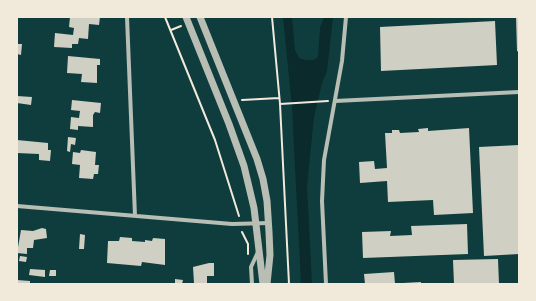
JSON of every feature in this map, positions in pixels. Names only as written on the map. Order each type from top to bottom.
[{"type":"street","points":[[127,17],[135,216]]},
{"type":"street","points":[[186,17],[230,124],[244,166],[256,224],[263,284]]},
{"type":"street","points":[[200,17],[257,159],[263,179],[269,222],[270,255],[267,284]]},
{"type":"street","points":[[326,284],[322,201],[324,160],[342,61],[346,17]]},
{"type":"street","points":[[335,101],[519,92]]},
{"type":"street","points":[[17,206],[240,224],[269,222]]},
{"type":"street","points":[[252,284],[251,267],[259,249]]},
{"type":"path","points":[[165,17],[215,140],[227,180],[238,209],[240,224],[248,244],[251,267]]},
{"type":"path","points":[[272,17],[280,104],[289,284]]},
{"type":"path","points":[[233,100],[279,98]]},
{"type":"path","points":[[280,104],[324,101]]},
{"type":"water","points":[[283,17],[292,17],[295,50],[299,58],[314,60],[318,57],[320,28],[324,17],[333,17],[327,71],[322,83],[314,117],[307,186],[312,284],[301,284],[292,107]]},
{"type":"building","points":[[70,17],[100,17],[99,25],[89,24],[88,39],[79,38],[78,44],[72,44],[72,48],[54,47],[55,33],[73,35],[74,28],[69,27]]},
{"type":"building","points":[[516,17],[519,17],[519,52],[517,51]]},
{"type":"building","points":[[495,21],[497,65],[381,71],[380,27]]},
{"type":"building","points":[[17,44],[22,44],[21,55],[17,54]]},
{"type":"building","points":[[68,56],[100,59],[100,65],[97,65],[97,83],[81,82],[82,74],[67,73]]},
{"type":"building","points":[[17,96],[32,97],[31,105],[17,103]]},
{"type":"building","points":[[72,100],[101,103],[100,113],[95,112],[93,115],[93,127],[78,126],[78,130],[70,129],[71,117],[79,118],[80,111],[71,110]]},
{"type":"building","points":[[428,128],[428,131],[469,128],[473,213],[434,215],[433,200],[388,202],[387,181],[360,183],[359,162],[374,161],[375,169],[387,168],[385,133],[392,133],[392,130],[399,130],[400,133],[419,132],[418,129]]},
{"type":"building","points":[[68,137],[76,138],[75,145],[71,144],[70,152],[67,151]]},
{"type":"building","points":[[17,140],[48,143],[48,150],[51,150],[50,161],[39,160],[39,154],[17,153]]},
{"type":"building","points":[[519,145],[519,254],[484,256],[479,147]]},
{"type":"building","points":[[81,150],[96,152],[95,165],[99,165],[98,174],[94,174],[93,179],[79,178],[80,165],[72,164],[73,152],[80,153]]},
{"type":"building","points":[[467,224],[468,254],[363,258],[362,232],[391,231],[390,236],[412,235],[411,226]]},
{"type":"building","points":[[42,228],[46,229],[47,238],[34,240],[33,248],[27,248],[27,254],[17,253],[21,230],[33,231]]},
{"type":"building","points":[[80,234],[85,235],[84,249],[79,249]]},
{"type":"building","points":[[120,237],[132,238],[132,241],[145,242],[145,240],[152,241],[153,238],[165,239],[165,265],[142,262],[141,266],[107,263],[108,241],[119,241]]},
{"type":"building","points":[[20,256],[27,257],[26,262],[19,261]]},
{"type":"building","points":[[498,259],[499,284],[454,284],[453,260]]},
{"type":"building","points":[[214,263],[214,276],[207,276],[207,283],[194,283],[193,267]]},
{"type":"building","points":[[30,269],[45,270],[45,277],[29,275]]},
{"type":"building","points":[[50,270],[56,270],[56,276],[49,276]]},
{"type":"building","points":[[394,272],[395,284],[365,284],[364,274]]},
{"type":"building","points":[[175,279],[183,280],[182,284],[175,284]]},
{"type":"building","points":[[17,280],[30,281],[30,284],[17,284]]},
{"type":"building","points":[[421,282],[421,284],[403,284],[403,283]]}]
